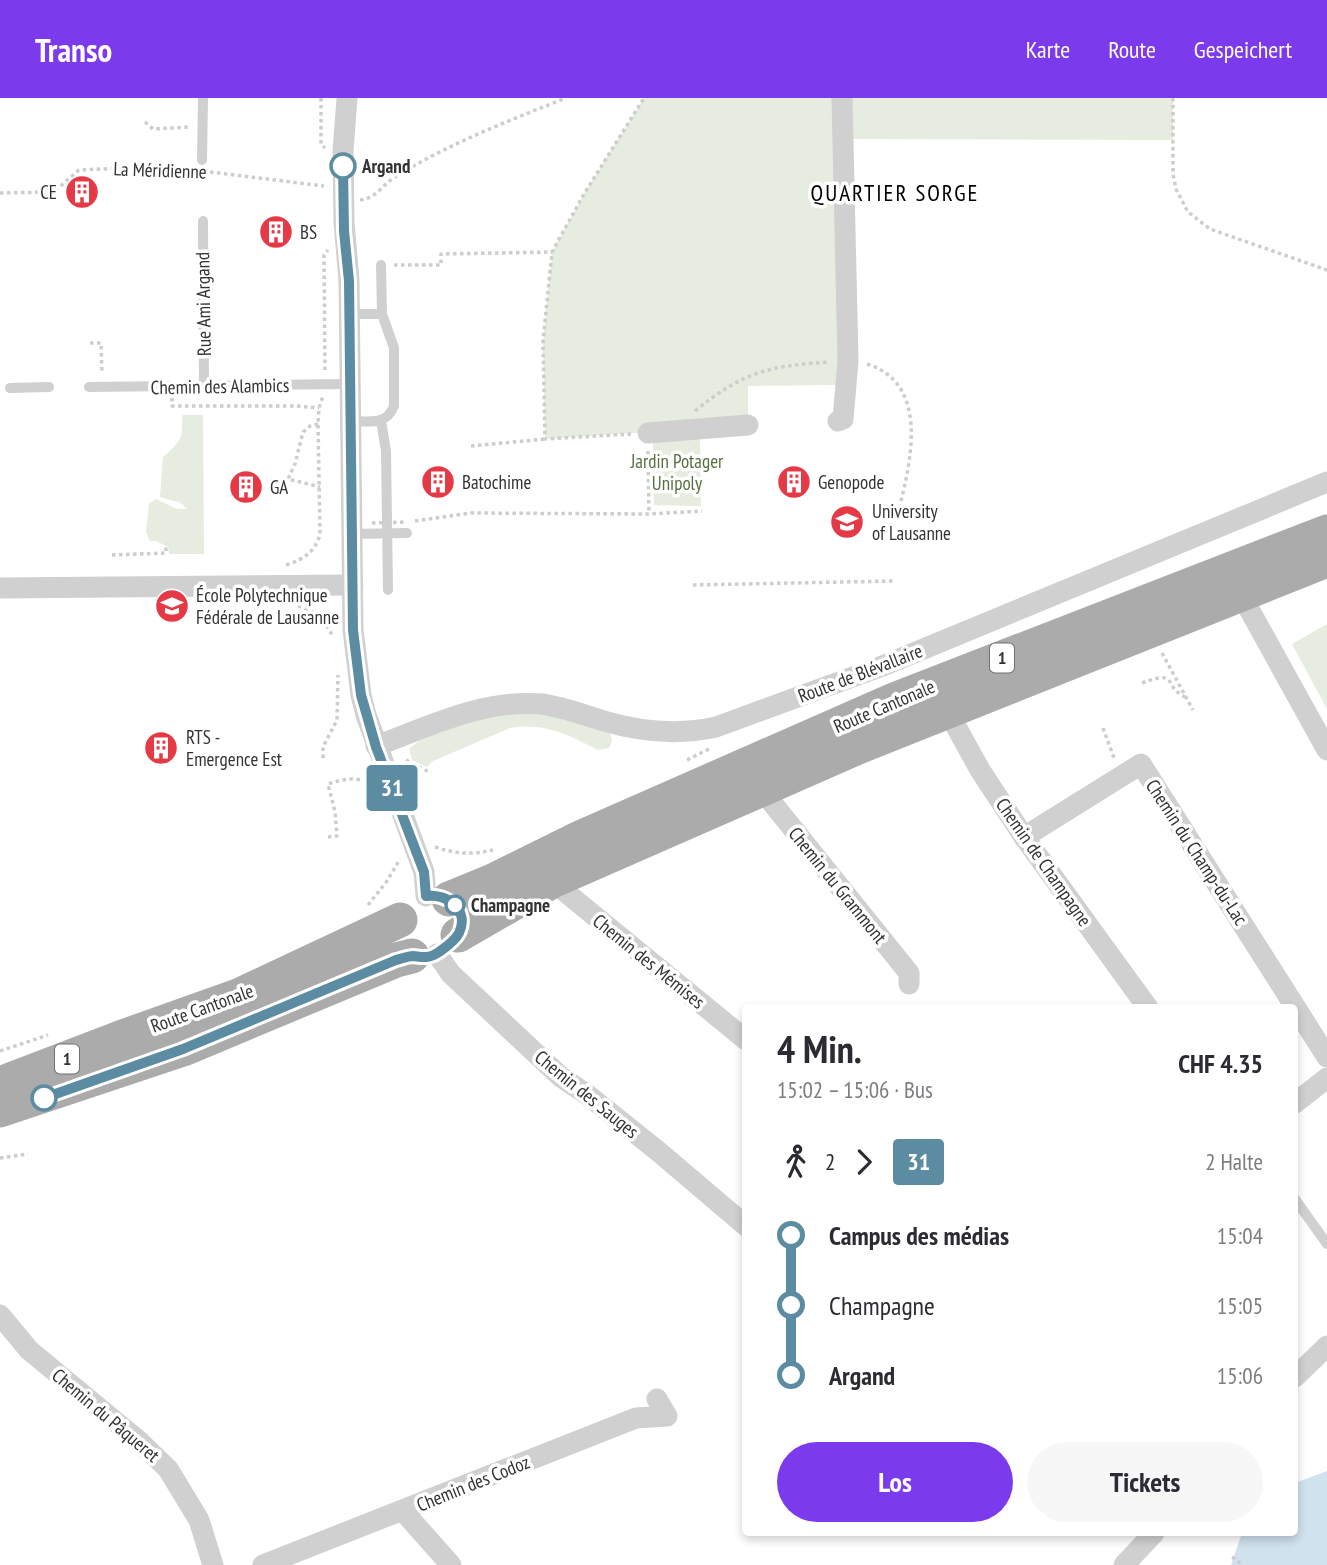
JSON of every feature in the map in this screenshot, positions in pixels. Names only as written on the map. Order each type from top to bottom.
[{"type":"main road","name":"Route Cantonale","points":[[438,898],[493,881],[580,838],[894,700],[1327,532]]},
{"type":"main road","name":"Route Cantonale","points":[[0,1110],[183,1049],[396,960],[436,948],[552,881],[761,789],[881,737],[1327,560]]},
{"type":"main road","points":[[1029,680],[1058,659],[1109,636],[1115,630],[1113,615]]},
{"type":"main road","points":[[438,898],[460,914],[461,926],[436,948],[403,950],[397,938],[400,920],[417,901],[438,898]]},
{"type":"main road","name":"Route Cantonale","points":[[0,1084],[238,996],[400,920]]},
{"type":"street","points":[[347,98],[343,150],[349,314],[353,630],[361,695],[376,747],[424,872],[438,898]]},
{"type":"street","points":[[838,421],[843,419],[848,361],[842,98]]},
{"type":"street","points":[[658,432],[748,425]]},
{"type":"street","name":"Route de Blévallaire","points":[[376,747],[471,710],[507,704],[555,706],[631,728],[694,732],[716,727],[880,667],[1327,482]]},
{"type":"street","points":[[0,589],[353,585]]},
{"type":"street","points":[[1245,592],[1249,609],[1327,750]]},
{"type":"street","name":"Chemin de Champagne","points":[[947,712],[980,770],[1024,837],[1145,1004]]},
{"type":"street","name":"Chemin du Champ-du-Lac","points":[[1024,837],[1141,764],[1294,1004]]},
{"type":"street","name":"Chemin du Grammont","points":[[761,789],[909,973],[909,984]]},
{"type":"street","name":"Chemin des Mémises","points":[[552,881],[742,1037]]},
{"type":"street","name":"Chemin des Sauges","points":[[436,948],[451,974],[561,1077],[659,1152],[742,1223]]},
{"type":"street","name":"Chemin du Champ-du-Lac","points":[[1298,1010],[1327,1056]]},
{"type":"street","points":[[1298,1100],[1327,1078]]},
{"type":"street","name":"Chemin du Pâqueret","points":[[0,1315],[29,1350],[130,1433],[168,1469],[199,1521],[213,1565]]},
{"type":"street","points":[[1298,1374],[1327,1346]]},
{"type":"street","name":"Chemin des Codoz","points":[[263,1565],[636,1418],[667,1416],[657,1399]]},
{"type":"street","points":[[403,1511],[452,1565]]},
{"type":"street","points":[[1124,1565],[1151,1536]]},
{"type":"lane","points":[[202,160],[203,98]]},
{"type":"lane","name":"Rue Ami Argand","points":[[203,222],[204,386]]},
{"type":"lane","points":[[351,421],[381,421],[391,413],[395,397],[394,348],[382,314],[381,265]]},
{"type":"lane","points":[[349,314],[382,314]]},
{"type":"lane","name":"Chemin des Alambics","points":[[89,387],[350,384]]},
{"type":"lane","points":[[10,388],[49,387]]},
{"type":"lane","points":[[381,421],[386,451],[388,590]]},
{"type":"lane","points":[[352,534],[388,534],[407,528]]},
{"type":"lane","points":[[1298,1203],[1327,1244]]},
{"type":"path","points":[[358,200],[373,198],[393,179],[448,149],[505,122],[566,98]]},
{"type":"path","points":[[545,439],[543,341],[552,252],[584,194],[644,98]]},
{"type":"path","points":[[1173,98],[1173,174],[1176,189],[1188,212],[1210,229],[1327,270]]},
{"type":"path","points":[[145,122],[153,129],[202,127]]},
{"type":"path","name":"La Méridienne","points":[[0,193],[54,192],[79,170],[145,167],[165,172],[222,172],[328,187]]},
{"type":"path","points":[[326,375],[324,255],[329,248]]},
{"type":"path","points":[[407,265],[441,265],[441,254],[552,252]]},
{"type":"path","points":[[90,343],[101,343],[102,387]]},
{"type":"path","points":[[471,446],[658,432],[726,386],[757,372],[794,365],[859,362],[878,368],[895,379],[906,396],[911,419],[909,455],[900,505]]},
{"type":"path","points":[[171,386],[172,407],[319,408]]},
{"type":"path","points":[[280,566],[306,557],[316,549],[320,535],[318,424],[323,395]]},
{"type":"path","points":[[318,424],[303,432],[295,464],[288,479],[320,487]]},
{"type":"path","points":[[649,514],[658,432]]},
{"type":"path","points":[[372,523],[407,528],[471,513],[649,514],[702,511]]},
{"type":"path","points":[[112,555],[166,553],[166,546]]},
{"type":"path","points":[[693,585],[893,581]]},
{"type":"path","points":[[291,605],[304,607],[321,618],[335,641]]},
{"type":"path","points":[[1159,646],[1193,710]]},
{"type":"path","points":[[323,758],[323,747],[337,720],[337,664]]},
{"type":"path","points":[[1142,683],[1164,677],[1170,679],[1178,694],[1186,698]]},
{"type":"path","points":[[1103,728],[1113,756]]},
{"type":"path","points":[[406,760],[430,772]]},
{"type":"path","points":[[328,837],[337,836],[328,784],[344,778],[363,780],[373,785]]},
{"type":"path","points":[[363,910],[387,881],[402,854]]},
{"type":"path","points":[[0,1051],[52,1034]]},
{"type":"path","points":[[0,1158],[28,1154]]},
{"type":"path","points":[[1232,1557],[1243,1565]]},
{"type":"green space","points":[[644,98],[1173,98],[1173,140],[843,139],[838,385],[748,386],[748,425],[545,439],[543,342],[552,252],[584,194]]},
{"type":"green space","points":[[182,415],[203,415],[204,554],[169,554],[168,547],[150,541],[146,532],[149,504],[156,499],[177,509],[187,509],[181,503],[160,497],[163,457],[180,439]]},
{"type":"green space","name":"Jardin Potager Unipoly","points":[[653,438],[700,438],[701,506],[654,505]]},
{"type":"green space","points":[[1327,624],[1327,709],[1292,644]]},
{"type":"green space","points":[[500,714],[547,714],[610,733],[612,741],[609,748],[598,750],[577,739],[545,728],[510,728],[433,761],[427,767],[412,760],[409,749],[429,735],[464,722]]},
{"type":"water","points":[[1327,1471],[1327,1565],[1231,1565],[1241,1536],[1298,1536],[1298,1482]]},
{"type":"bus line","name":"31","points":[[44,1098],[222,1034],[396,960],[412,956],[421,959],[437,954],[458,935],[461,926],[460,914],[449,899],[440,895],[426,896],[424,872],[376,747],[361,695],[353,630],[349,281],[344,231],[343,166]]},
{"type":"place","name":"Argand","points":[[343,166]]},
{"type":"place","name":"CE","points":[[82,192]]},
{"type":"place","name":"BS","points":[[276,232]]},
{"type":"place","name":"Batochime","points":[[438,482]]},
{"type":"place","name":"Genopode","points":[[794,482]]},
{"type":"place","name":"GA","points":[[246,487]]},
{"type":"place","name":"University of Lausanne","points":[[847,522]]},
{"type":"place","name":"École Polytechnique Fédérale de Lausanne","points":[[172,606]]},
{"type":"place","name":"RTS - Emergence Est","points":[[161,748]]},
{"type":"place","name":"Champagne","points":[[455,905]]},
{"type":"district","name":"QUARTIER SORGE","points":[[895,193]]}]
